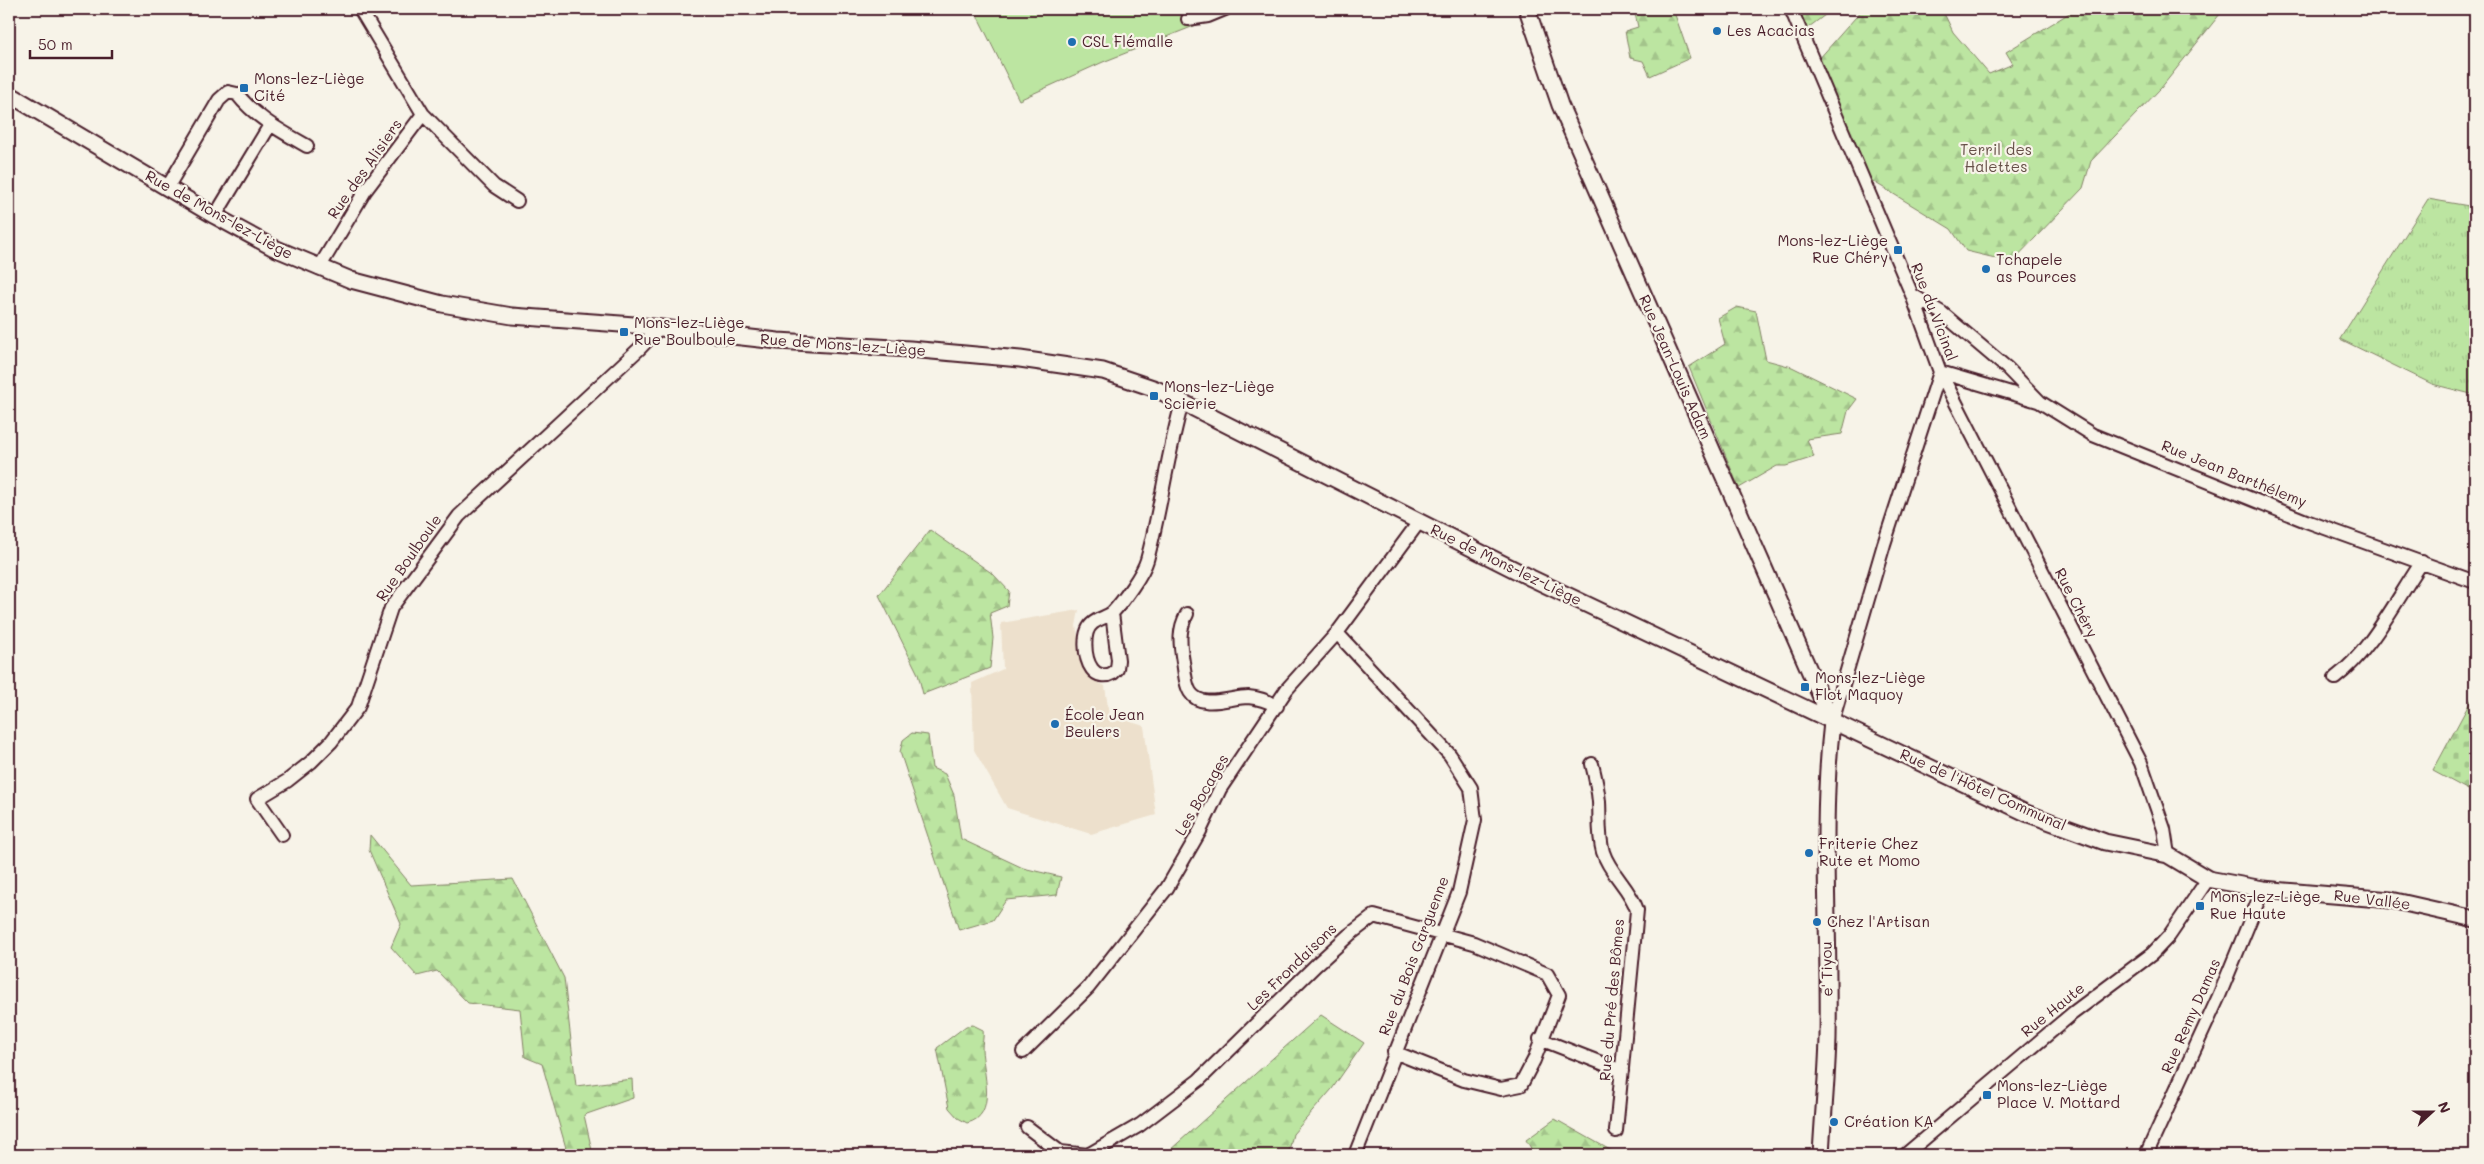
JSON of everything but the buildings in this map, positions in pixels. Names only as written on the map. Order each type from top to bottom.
[{"type":"street","points":[[360,9],[423,114],[494,186],[518,201]]},
{"type":"street","points":[[1188,19],[1208,16],[1225,9]]},
{"type":"street","name":"Rue Jean-Louis Adam","points":[[1527,9],[1560,105],[1832,722]]},
{"type":"street","name":"Rue du Vicinal","points":[[1791,9],[1912,295],[1940,372],[1884,544],[1832,722]]},
{"type":"street","points":[[167,188],[219,100],[228,92],[237,94],[247,107],[270,125],[307,146]]},
{"type":"street","name":"Rue de Mons-lez-Liège","points":[[9,94],[215,216],[272,247],[319,268],[360,283],[442,304],[482,312],[778,341],[910,349],[1020,359],[1103,371],[1156,390],[1419,522],[1832,722]]},
{"type":"street","name":"Rue des Alisiers","points":[[319,268],[365,191],[423,114]]},
{"type":"street","points":[[215,216],[270,125]]},
{"type":"street","name":"Rue Jean Barthélemy","points":[[1912,295],[1942,313],[2007,368],[2040,402],[2093,435],[2306,521],[2475,582]]},
{"type":"street","name":"Rue Boulboule","points":[[282,835],[257,799],[287,781],[311,762],[331,742],[358,707],[391,608],[459,516],[639,349],[659,328]]},
{"type":"street","name":"Rue Jean Barthélemy","points":[[1940,372],[2040,402]]},
{"type":"street","name":"Rue Chéry","points":[[1940,372],[2141,763],[2164,830],[2168,855]]},
{"type":"street","points":[[1112,614],[1146,563],[1182,403]]},
{"type":"street","name":"Les Bocages","points":[[1023,1052],[1088,988],[1167,888],[1200,831],[1220,789],[1287,689],[1337,633],[1419,522]]},
{"type":"street","points":[[2335,678],[2351,666],[2422,562]]},
{"type":"street","points":[[1187,614],[1181,626],[1180,639],[1187,686],[1191,694],[1203,701],[1247,697],[1263,700],[1277,706]]},
{"type":"street","name":"Rue du Bois Garguenne","points":[[1337,633],[1450,755],[1471,788],[1475,820],[1459,892],[1441,933],[1355,1155]]},
{"type":"street","name":"Rue de l'Hôtel Communal","points":[[1832,722],[2026,813],[2105,842],[2168,855],[2208,879]]},
{"type":"street","name":"e' Tiyou","points":[[1821,1155],[1828,1038],[1824,824],[1832,722]]},
{"type":"street","name":"Rue du Pré des Bômes","points":[[1592,764],[1598,792],[1599,832],[1603,851],[1611,869],[1633,899],[1636,910],[1616,1131]]},
{"type":"street","name":"Rue Vallée","points":[[2208,879],[2262,889],[2391,900],[2475,919]]},
{"type":"street","name":"Rue Haute","points":[[1905,1155],[2073,1013],[2152,954],[2169,936],[2208,879]]},
{"type":"street","name":"Rue Remy Damas","points":[[2146,1155],[2218,996],[2262,889]]},
{"type":"street","name":"Les Frondaisons","points":[[1027,1127],[1060,1152],[1088,1155],[1140,1125],[1199,1080],[1316,965],[1349,935],[1374,916],[1474,943],[1547,974],[1559,995],[1540,1038],[1534,1060],[1521,1085],[1501,1089],[1464,1080],[1394,1052]]},
{"type":"street","points":[[1540,1038],[1622,1071]]},
{"type":"shaded area","name":"École Jean Beulers","points":[[1079,610],[1076,626],[1083,663],[1090,678],[1105,686],[1110,722],[1125,720],[1144,726],[1156,815],[1091,834],[1007,808],[974,750],[972,683],[1003,669],[1001,623]]},
{"type":"green space","name":"CSL Flémalle","points":[[974,9],[1237,9],[1103,62],[1019,100]]},
{"type":"green space","points":[[1634,9],[1673,9],[1690,58],[1650,76],[1643,61],[1630,58],[1625,31],[1638,27]]},
{"type":"green space","points":[[1796,9],[1833,9],[1805,30]]},
{"type":"green space","name":"Terril des Halettes","points":[[1863,9],[1942,9],[1953,32],[1989,74],[2013,64],[2006,52],[2076,9],[2224,9],[2161,88],[2091,161],[2083,188],[2012,262],[1966,251],[1951,229],[1869,179],[1818,60]]},
{"type":"green space","points":[[2428,199],[2475,207],[2475,395],[2432,384],[2340,339]]},
{"type":"green space","points":[[1737,307],[1756,311],[1766,360],[1792,367],[1857,399],[1848,411],[1842,434],[1807,439],[1814,457],[1786,466],[1777,466],[1739,488],[1689,367],[1725,344],[1718,318]]},
{"type":"green space","points":[[930,530],[993,574],[1009,591],[1007,606],[990,613],[993,638],[990,668],[923,694],[918,674],[879,595]]},
{"type":"green space","points":[[2475,693],[2475,786],[2472,792],[2433,771]]},
{"type":"green space","points":[[912,733],[928,735],[932,768],[945,774],[954,795],[961,839],[1023,868],[1061,877],[1057,895],[1006,900],[993,920],[959,930],[900,752],[903,740]]},
{"type":"green space","points":[[370,835],[411,885],[513,879],[564,978],[576,1086],[632,1079],[633,1098],[584,1115],[593,1155],[568,1155],[542,1064],[525,1057],[520,1009],[468,1003],[437,971],[417,976],[391,947],[401,924],[369,850]]},
{"type":"green space","points":[[1321,1015],[1364,1043],[1332,1089],[1293,1134],[1288,1155],[1169,1155],[1169,1151]]},
{"type":"green space","points":[[973,1025],[983,1030],[982,1049],[986,1081],[986,1103],[983,1112],[977,1119],[967,1123],[958,1118],[949,1108],[937,1048],[966,1026]]},
{"type":"green space","points":[[1555,1119],[1619,1155],[1535,1155],[1526,1140]]},
{"type":"place","name":"Les Acacias","points":[[1717,31]]},
{"type":"place","name":"CSL Flémalle","points":[[1072,42]]},
{"type":"place","name":"Mons-lez-Liège Cité","points":[[244,88]]},
{"type":"place","name":"Mons-lez-Liège Rue Chéry","points":[[1898,250]]},
{"type":"place","name":"Tchapele as Pources","points":[[1986,269]]},
{"type":"place","name":"Mons-lez-Liège Rue Boulboule","points":[[624,332]]},
{"type":"place","name":"Mons-lez-Liège Scierie","points":[[1154,396]]},
{"type":"place","name":"Mons-lez-Liège Flot Maquoy","points":[[1805,687]]},
{"type":"place","name":"École Jean Beulers","points":[[1055,724]]},
{"type":"place","name":"Friterie Chez Rute et Momo","points":[[1809,853]]},
{"type":"place","name":"Mons-lez-Liège Rue Haute","points":[[2200,906]]},
{"type":"place","name":"Chez l'Artisan","points":[[1817,922]]},
{"type":"place","name":"Mons-lez-Liège Place V. Mottard","points":[[1987,1095]]},
{"type":"place","name":"Création KA","points":[[1834,1122]]}]
